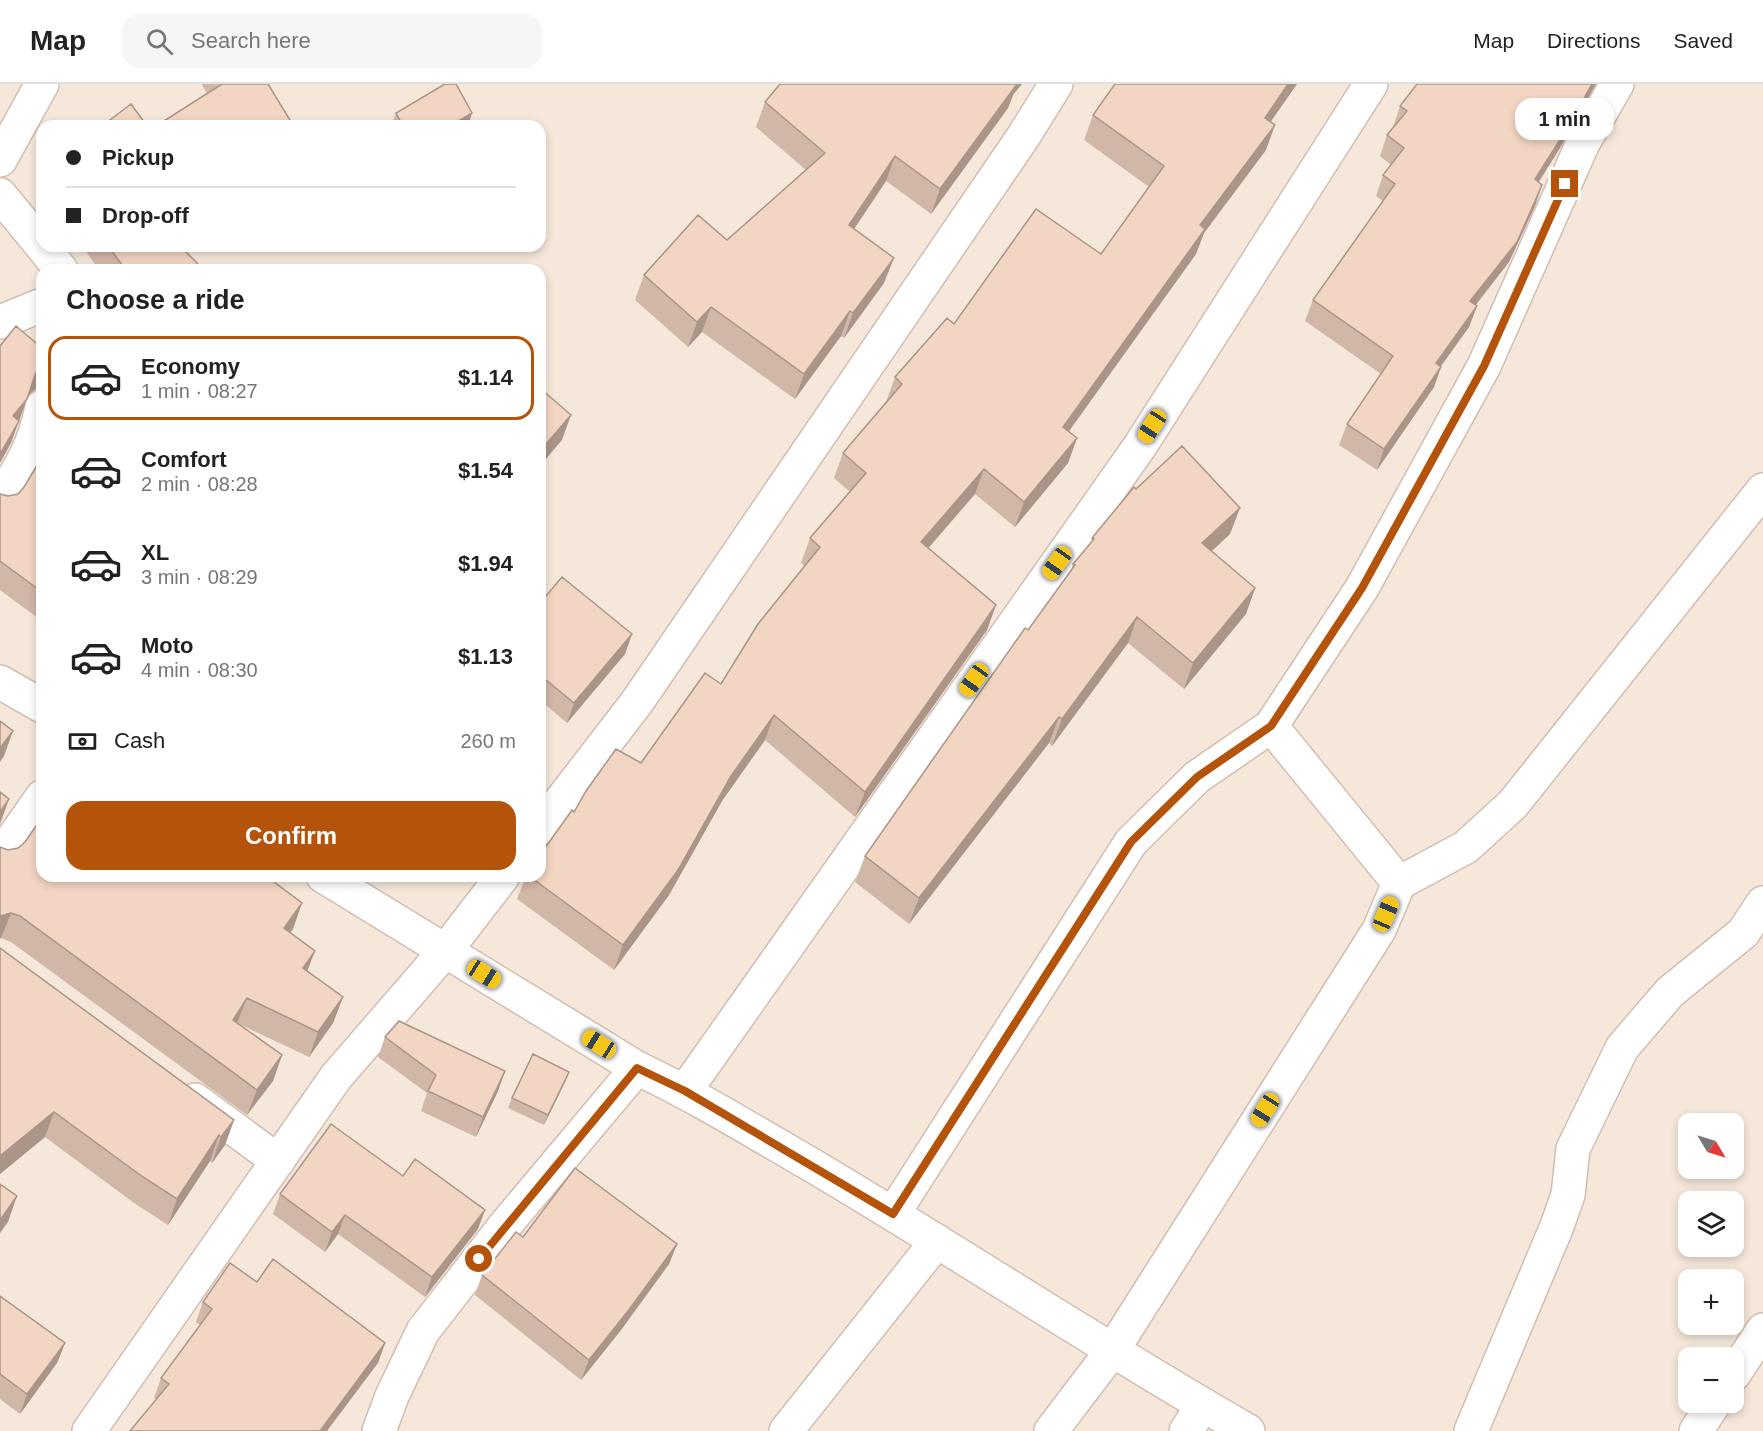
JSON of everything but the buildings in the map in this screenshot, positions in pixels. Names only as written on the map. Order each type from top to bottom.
[{"type":"street","points":[[0,159],[42,84]]},
{"type":"street","points":[[546,820],[637,702],[1010,157],[1056,84]]},
{"type":"street","points":[[685,1091],[1140,446],[1371,84]]},
{"type":"street","points":[[893,1214],[1131,842],[1197,777],[1271,726],[1362,588],[1484,366],[1583,143],[1617,84]]},
{"type":"street","points":[[0,195],[36,239]]},
{"type":"street","points":[[47,252],[56,264]]},
{"type":"street","points":[[0,322],[36,307]]},
{"type":"street","points":[[0,501],[29,452],[36,434]]},
{"type":"street","points":[[1051,1431],[1112,1351],[1379,930],[1399,883],[1466,847],[1514,804],[1763,490]]},
{"type":"street","points":[[0,682],[36,703]]},
{"type":"street","points":[[1271,726],[1399,883]]},
{"type":"street","points":[[0,857],[36,806]]},
{"type":"street","points":[[333,882],[637,1068],[685,1091],[937,1241],[1112,1351],[1194,1418],[1248,1431]]},
{"type":"street","points":[[89,1431],[336,1077],[446,950],[498,882]]},
{"type":"street","points":[[1472,1431],[1557,1226],[1568,1194],[1573,1149],[1622,1048],[1670,992],[1743,933],[1763,903]]},
{"type":"street","points":[[379,1431],[392,1396],[423,1331],[507,1223],[637,1068]]},
{"type":"street","points":[[172,1084],[278,1161]]},
{"type":"street","points":[[786,1431],[937,1241]]},
{"type":"street","points":[[1744,1359],[1763,1330]]},
{"type":"street","points":[[1695,1431],[1707,1413]]},
{"type":"shaded area","points":[[0,84],[1763,84],[1763,1431],[0,1431]]},
{"type":"route","points":[[479,1259],[637,1068],[685,1091],[893,1214],[1131,842],[1197,777],[1271,726],[1362,588],[1484,366],[1565,184]]}]
